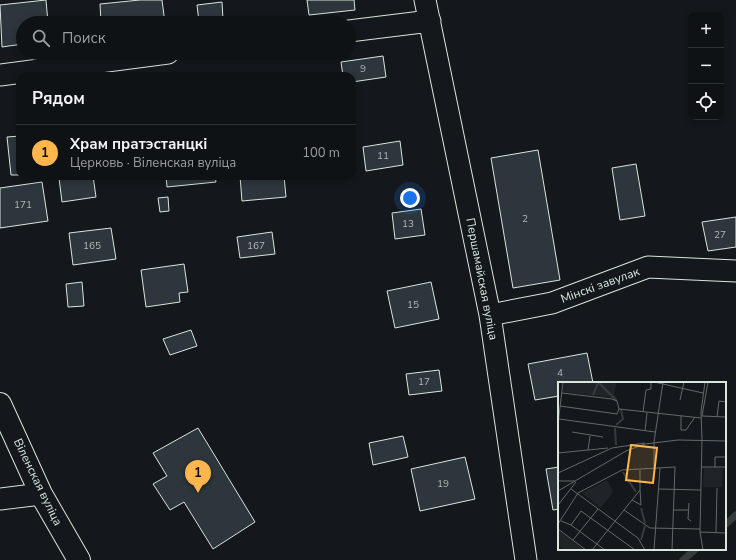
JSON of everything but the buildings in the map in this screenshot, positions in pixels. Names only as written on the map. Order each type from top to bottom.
[{"type":"main road","name":"Віленская вуліца","points":[[0,404],[41,494],[79,560]]},
{"type":"street","name":"Першамайская вуліца","points":[[425,0],[490,315],[526,560]]},
{"type":"street","points":[[356,30],[430,21]]},
{"type":"street","points":[[23,72],[115,60]]},
{"type":"street","points":[[0,75],[16,73]]},
{"type":"street","name":"Мінскі завулак","points":[[490,315],[552,303],[648,268],[736,271]]},
{"type":"street","points":[[0,499],[41,494]]},
{"type":"waterway","points":[[726,524],[736,515]]},
{"type":"waterway","points":[[683,560],[695,550]]},
{"type":"place","name":"Храм пратэстанцкі","points":[[198,493]]}]
